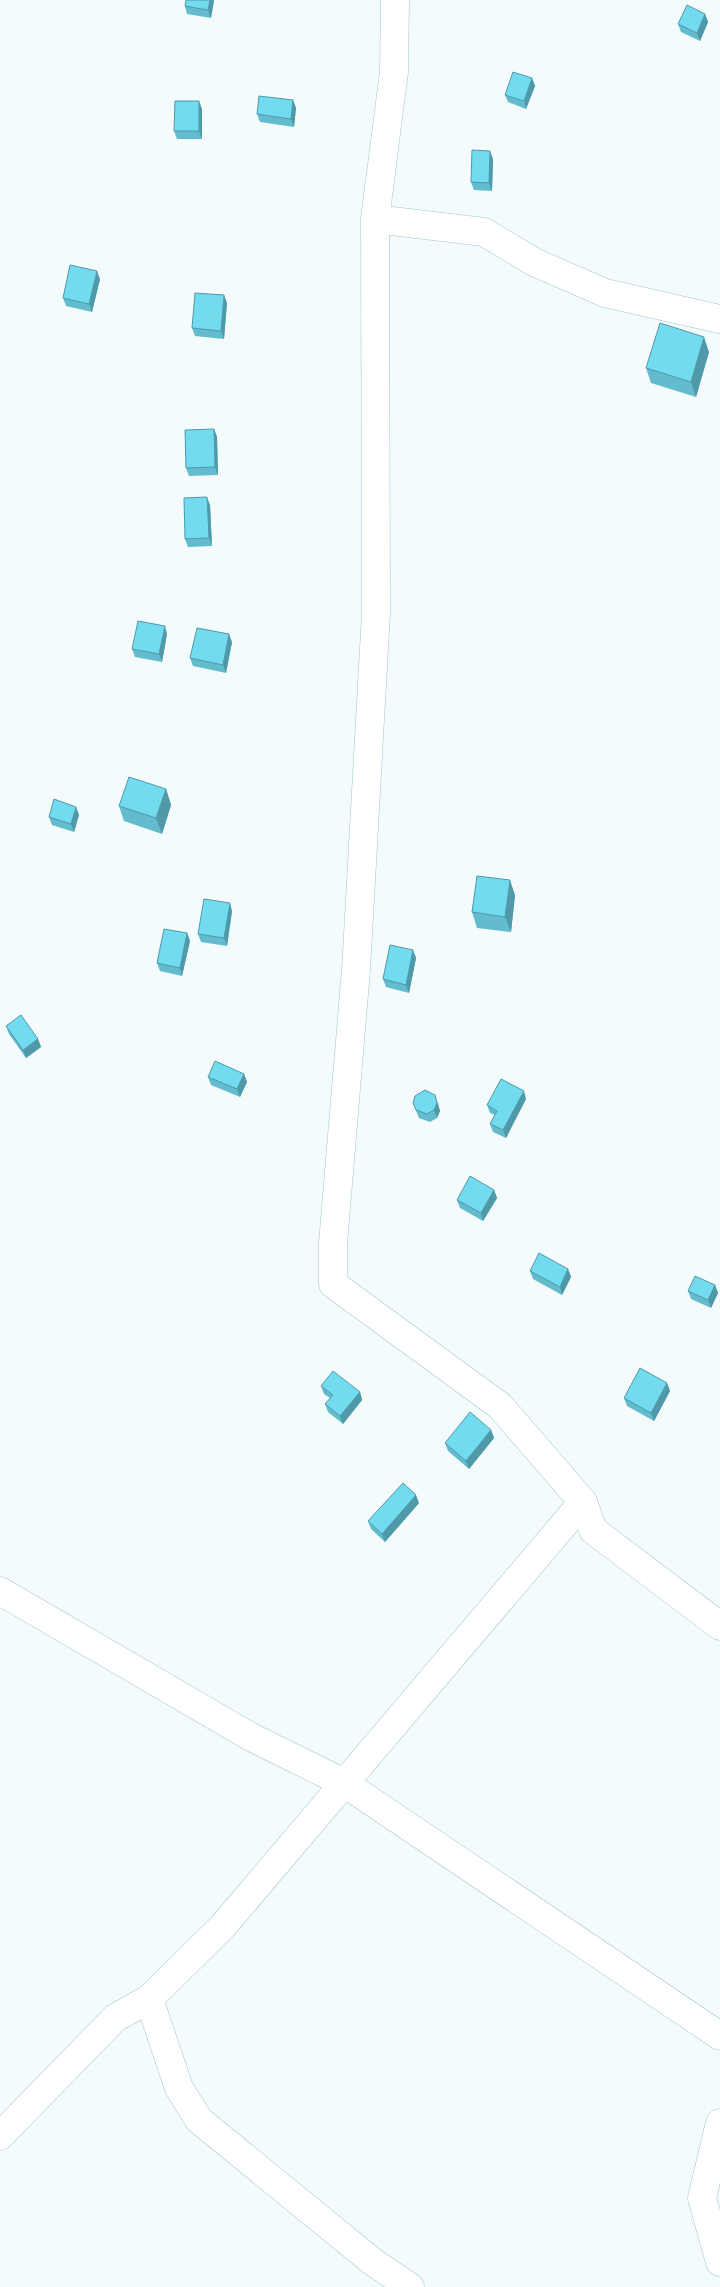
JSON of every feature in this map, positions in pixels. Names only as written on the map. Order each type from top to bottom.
[{"type":"street","points":[[394,0],[394,72],[375,219],[376,613],[356,970],[333,1243],[333,1284],[500,1406],[583,1502],[593,1530],[720,1626]]},
{"type":"street","points":[[375,219],[484,232],[534,262],[605,293],[720,319]]},
{"type":"street","points":[[0,2136],[115,2018],[149,1999],[223,1926],[583,1502]]},
{"type":"street","points":[[0,1591],[251,1737],[344,1783],[720,2036]]},
{"type":"street","points":[[149,1999],[179,2088],[199,2120],[373,2262],[410,2287]]},
{"type":"street","points":[[720,2123],[702,2198],[720,2262]]},
{"type":"building","points":[[186,0],[210,0],[208,10],[185,6]]},
{"type":"building","points":[[687,5],[705,14],[697,33],[678,24]]},
{"type":"building","points":[[513,72],[532,78],[524,101],[505,95]]},
{"type":"building","points":[[259,96],[293,100],[291,119],[257,114]]},
{"type":"building","points":[[175,101],[199,101],[199,131],[174,131]]},
{"type":"building","points":[[472,150],[490,151],[489,183],[471,182]]},
{"type":"building","points":[[70,265],[97,271],[89,304],[63,298]]},
{"type":"building","points":[[195,293],[224,295],[221,331],[192,328]]},
{"type":"building","points":[[660,323],[704,337],[691,382],[646,368]]},
{"type":"building","points":[[214,429],[215,467],[186,468],[185,430]]},
{"type":"building","points":[[207,497],[209,538],[185,539],[184,498]]},
{"type":"building","points":[[138,621],[165,626],[159,654],[132,649]]},
{"type":"building","points":[[197,628],[229,634],[223,665],[190,658]]},
{"type":"building","points":[[129,777],[166,789],[156,818],[119,806]]},
{"type":"building","points":[[54,799],[76,807],[71,824],[49,817]]},
{"type":"building","points":[[477,876],[510,880],[505,917],[472,912]]},
{"type":"building","points":[[204,899],[230,903],[224,938],[198,934]]},
{"type":"building","points":[[164,929],[187,933],[180,968],[157,963]]},
{"type":"building","points":[[390,945],[413,950],[406,985],[383,979]]},
{"type":"building","points":[[21,1015],[38,1039],[23,1050],[6,1026]]},
{"type":"building","points":[[215,1061],[244,1074],[237,1089],[208,1077]]},
{"type":"building","points":[[501,1079],[524,1091],[503,1130],[490,1124],[497,1111],[487,1105]]},
{"type":"building","points":[[425,1090],[435,1095],[437,1103],[434,1110],[427,1114],[416,1110],[413,1103],[415,1096]]},
{"type":"building","points":[[470,1176],[494,1190],[481,1213],[457,1200]]},
{"type":"building","points":[[539,1253],[568,1269],[560,1287],[530,1271]]},
{"type":"building","points":[[695,1276],[715,1285],[708,1300],[688,1291]]},
{"type":"building","points":[[640,1368],[667,1383],[651,1413],[624,1398]]},
{"type":"building","points":[[333,1371],[360,1392],[340,1416],[325,1404],[333,1395],[321,1386]]},
{"type":"building","points":[[470,1412],[491,1430],[466,1461],[445,1443]]},
{"type":"building","points":[[403,1483],[416,1495],[382,1534],[368,1521]]}]
